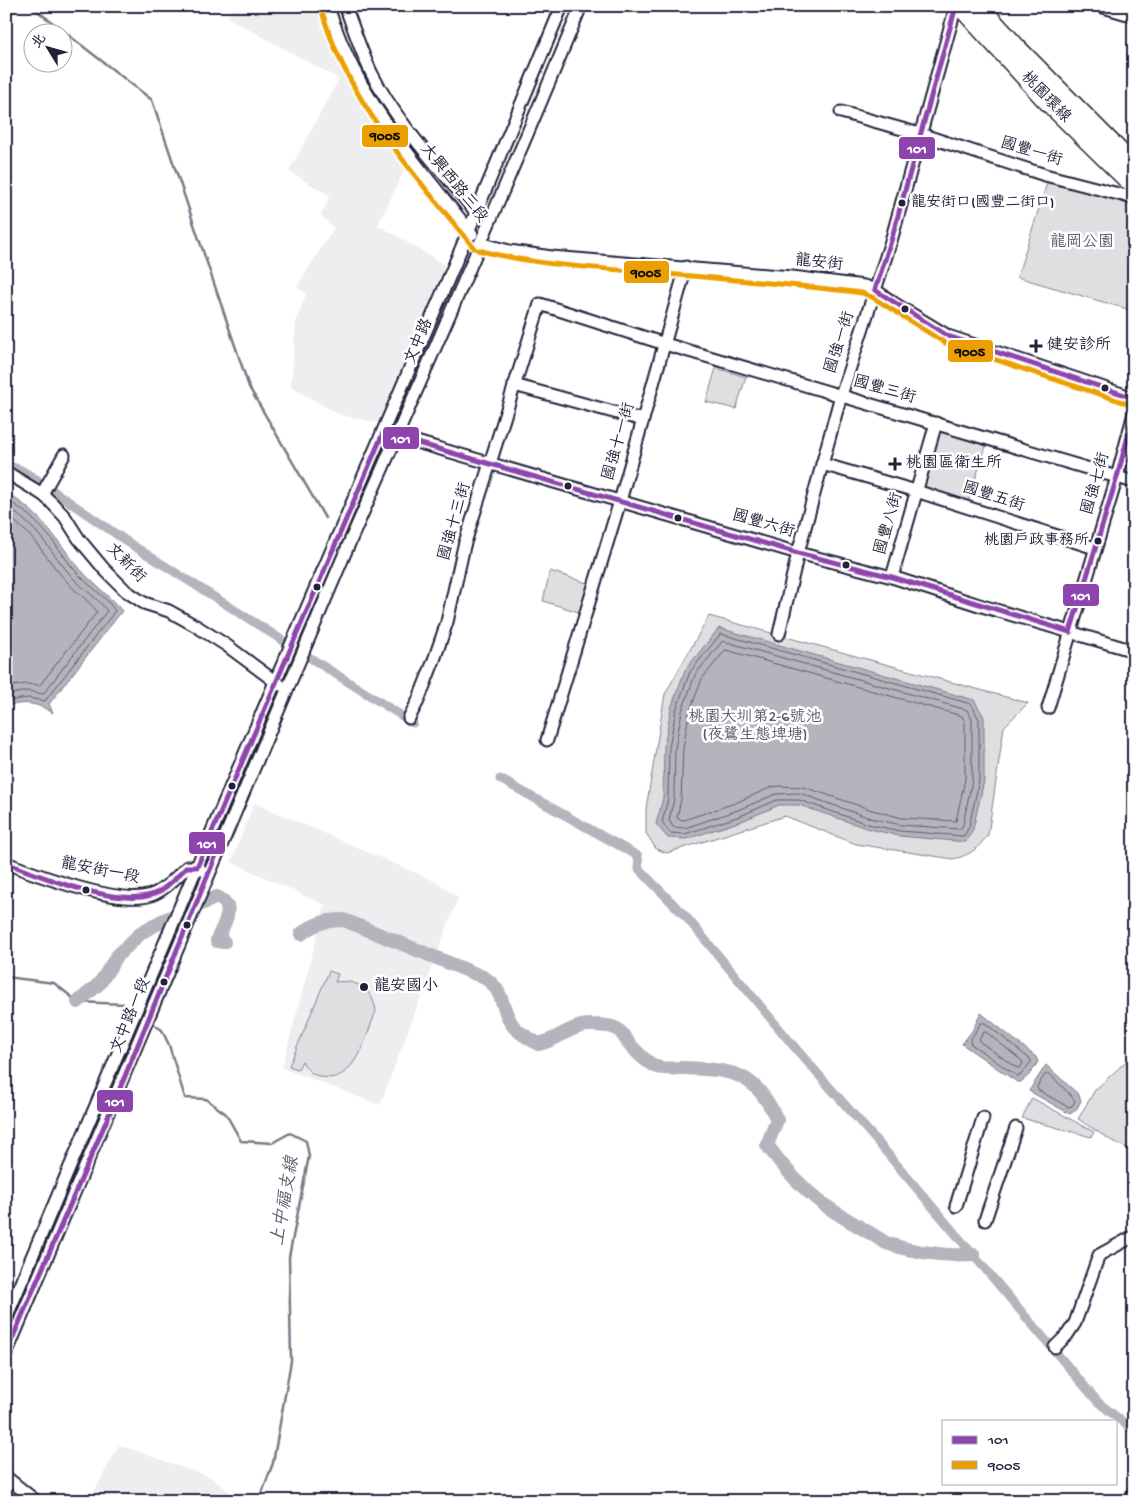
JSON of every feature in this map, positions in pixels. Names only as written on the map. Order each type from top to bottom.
[{"type":"highway","name":"桃園環線","points":[[958,6],[1038,92],[1134,186]]},
{"type":"highway","name":"桃園環線","points":[[979,6],[1017,48],[1134,166]]},
{"type":"street","name":"大興西路三段","points":[[328,6],[352,69],[391,132],[480,243]]},
{"type":"street","name":"大興西路三段","points":[[346,6],[362,54],[384,94],[410,132],[476,212],[480,243]]},
{"type":"street","name":"文中路","points":[[275,682],[296,638],[562,6]]},
{"type":"street","name":"文中路","points":[[288,690],[580,6]]},
{"type":"street","name":"國強一街","points":[[779,634],[798,552],[841,395],[891,241],[958,6]]},
{"type":"street","points":[[1100,6],[1134,16]]},
{"type":"street","name":"國豐一街","points":[[841,112],[920,134],[1045,175],[1134,198]]},
{"type":"street","name":"龍安街","points":[[480,243],[509,251],[543,256],[686,267],[856,284],[875,290],[948,336],[1134,398]]},
{"type":"street","name":"國強十一街","points":[[547,740],[620,501],[686,267]]},
{"type":"street","name":"國豐三街","points":[[540,304],[665,344],[1134,482]]},
{"type":"street","name":"國強十三街","points":[[409,718],[418,701],[447,622],[464,546],[540,304]]},
{"type":"street","points":[[514,385],[643,420]]},
{"type":"street","name":"國強七街","points":[[1048,708],[1117,477],[1134,413]]},
{"type":"street","name":"國豐八街","points":[[892,577],[936,423]]},
{"type":"street","name":"國豐六街","points":[[383,432],[798,552],[892,577],[1134,651]]},
{"type":"street","points":[[44,490],[64,456]]},
{"type":"street","name":"國豐五街","points":[[822,464],[916,491],[1095,548]]},
{"type":"street","name":"文新街","points":[[6,472],[44,490],[85,546],[126,591],[144,603],[169,611],[196,626],[226,645],[288,690]]},
{"type":"street","points":[[331,555],[342,560]]},
{"type":"street","name":"文中路一段","points":[[6,1318],[275,682]]},
{"type":"street","name":"文中路一段","points":[[6,1354],[288,690]]},
{"type":"street","name":"龍安街一段","points":[[6,863],[72,886],[138,898],[151,895],[162,889],[187,867],[197,867]]},
{"type":"street","points":[[197,867],[207,877]]},
{"type":"street","points":[[956,1206],[982,1118]]},
{"type":"street","points":[[985,1220],[1016,1128]]},
{"type":"street","points":[[52,1211],[65,1217]]},
{"type":"street","points":[[1055,1347],[1067,1335],[1075,1323],[1099,1255],[1134,1236]]},
{"type":"street","points":[[6,1478],[36,1501]]},
{"type":"street","points":[[1130,1501],[1134,1492]]},
{"type":"shaded area","points":[[234,6],[322,6],[327,26],[361,101],[406,167],[378,225],[447,266],[381,423],[340,415],[291,387],[296,322],[306,294],[297,287],[334,228],[321,215],[330,196],[289,171],[339,79],[228,18]]},
{"type":"shaded area","name":"龍安國小","points":[[254,803],[439,883],[458,898],[380,1105],[282,1068],[325,905],[231,862]]},
{"type":"shaded area","points":[[119,1445],[210,1477],[241,1501],[89,1501]]},
{"type":"green space","name":"龍岡公園","points":[[1048,180],[1134,206],[1134,311],[1017,277]]},
{"type":"green space","points":[[716,368],[746,377],[736,409],[706,402]]},
{"type":"green space","points":[[938,429],[987,443],[968,502],[920,487]]},
{"type":"green space","points":[[550,571],[590,584],[582,613],[543,601]]},
{"type":"green space","name":"桃園大圳第2-6號池 (夜鷺生態埤塘)","points":[[709,616],[1028,703],[1004,727],[988,835],[973,851],[965,856],[953,859],[856,844],[785,816],[667,853],[656,849],[646,833],[646,809],[665,694]]},
{"type":"green space","points":[[329,971],[338,974],[335,982],[350,982],[367,991],[376,1011],[364,1044],[351,1065],[343,1073],[333,1077],[322,1077],[315,1075],[302,1061],[298,1069],[289,1066]]},
{"type":"green space","points":[[1134,1054],[1134,1151],[1112,1141],[1078,1119],[1095,1090]]},
{"type":"green space","points":[[1032,1098],[1094,1132],[1091,1137],[1022,1118]]},
{"type":"water","points":[[6,493],[39,518],[81,570],[122,611],[49,704],[53,713],[30,704],[6,706]]},
{"type":"water","name":"桃園大圳第2-6號池 (夜鷺生態埤塘)","points":[[719,628],[974,700],[984,717],[984,781],[973,829],[966,842],[899,836],[866,828],[799,805],[779,805],[742,821],[686,839],[668,838],[656,824],[663,798],[664,747],[671,708],[685,670]]},
{"type":"water","points":[[981,1013],[1036,1057],[1038,1062],[1029,1075],[1021,1082],[1017,1082],[962,1044],[972,1031]]},
{"type":"water","points":[[1046,1065],[1079,1095],[1081,1101],[1076,1110],[1070,1114],[1029,1091]]},
{"type":"waterway","points":[[31,6],[152,100],[249,387],[325,518]]},
{"type":"waterway","points":[[6,465],[19,469],[36,479],[129,543],[413,723]]},
{"type":"waterway","points":[[500,779],[638,856],[639,869],[687,918],[797,1050],[1098,1402],[1134,1431]]},
{"type":"waterway","points":[[78,1002],[100,983],[117,956],[142,932],[162,921],[217,897],[227,906],[228,911],[217,941],[224,942]]},
{"type":"waterway","points":[[301,934],[321,923],[344,920],[483,977],[496,988],[506,1014],[514,1027],[538,1044],[552,1040],[584,1025],[608,1026],[618,1030],[640,1055],[658,1067],[714,1070],[740,1076],[760,1091],[769,1103],[777,1120],[767,1145],[793,1177],[823,1204],[886,1243],[930,1253],[974,1255]]},
{"type":"waterway","name":"上中福支線","points":[[6,977],[54,983],[78,1002],[124,1004],[133,1010]]},
{"type":"waterway","name":"上中福支線","points":[[150,1022],[162,1030],[169,1045],[185,1098],[206,1099],[226,1114],[241,1141],[272,1143],[290,1133],[306,1141],[309,1156],[289,1257],[291,1361],[273,1463],[259,1501]]},
{"type":"transit line","name":"101","points":[[875,290],[891,241],[956,6]]},
{"type":"transit line","name":"9005","points":[[321,8],[332,42],[347,74],[365,105],[406,164],[474,248]]},
{"type":"transit line","name":"9005","points":[[478,250],[560,265],[752,281],[862,293],[872,297],[945,343],[1132,405]]},
{"type":"transit line","name":"101","points":[[875,290],[948,336],[1134,398]]},
{"type":"transit line","name":"101","points":[[1070,632],[1134,414]]},
{"type":"transit line","name":"101","points":[[6,863],[58,882],[118,897],[151,895],[161,890],[187,867],[197,867],[383,433],[798,553],[892,577],[1070,632]]},
{"type":"transit line","name":"101","points":[[6,1353],[111,1110],[219,848]]},
{"type":"place","name":"龍安街口(國豐二街口)","points":[[902,203]]},
{"type":"place","name":"健安診所","points":[[1036,346]]},
{"type":"place","name":"桃園區衛生所","points":[[895,464]]},
{"type":"place","name":"桃園戶政事務所","points":[[1098,541]]},
{"type":"place","name":"龍安國小","points":[[364,987]]}]
